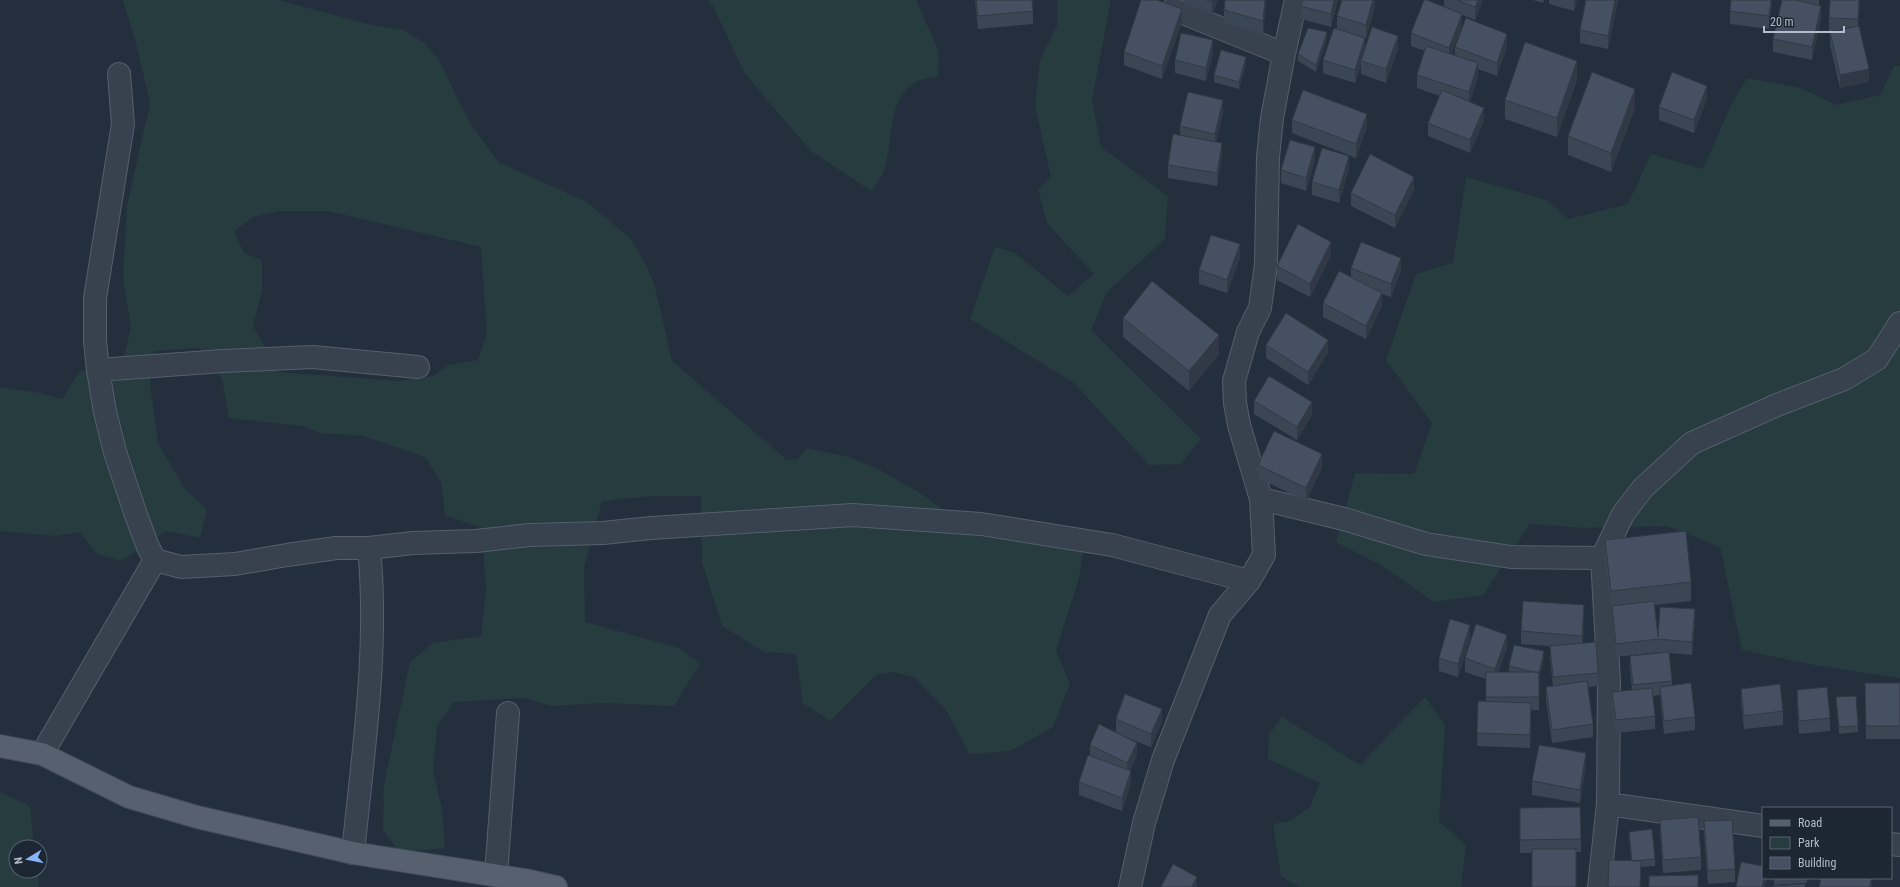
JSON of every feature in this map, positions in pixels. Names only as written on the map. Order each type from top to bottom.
[{"type":"main road","points":[[0,746],[42,754],[128,797],[197,816],[353,853],[496,875],[556,887]]},
{"type":"street","points":[[1130,887],[1144,823],[1163,760],[1220,615],[1249,581],[1264,555],[1261,499],[1239,425],[1234,380],[1248,332],[1260,308],[1266,264],[1268,158],[1272,118],[1296,0]]},
{"type":"street","points":[[1173,9],[1284,54]]},
{"type":"street","points":[[119,74],[122,124],[95,298],[98,370],[105,412],[116,452],[136,515],[148,547],[155,560],[181,567],[235,564],[287,554],[336,548],[369,548],[413,543],[476,541],[530,535],[603,533],[651,528],[853,516],[981,524],[1112,545],[1249,581]]},
{"type":"street","points":[[1599,887],[1608,804],[1609,682],[1602,558],[1622,514],[1643,488],[1692,443],[1777,405],[1844,379],[1877,359],[1900,322]]},
{"type":"street","points":[[98,370],[223,361],[313,357],[418,367]]},
{"type":"street","points":[[1261,499],[1344,519],[1426,544],[1511,557],[1602,558]]},
{"type":"street","points":[[353,853],[370,686],[373,584],[369,548]]},
{"type":"street","points":[[42,754],[155,560]]},
{"type":"street","points":[[496,875],[508,713]]},
{"type":"street","points":[[1608,804],[1762,826]]},
{"type":"green space","points":[[123,0],[278,0],[372,25],[403,30],[423,42],[439,59],[471,124],[498,162],[587,202],[631,239],[644,261],[654,283],[672,361],[787,460],[798,459],[806,448],[849,457],[878,469],[917,491],[980,536],[1083,551],[1079,578],[1056,651],[1070,684],[1053,727],[1010,751],[970,754],[946,710],[914,677],[892,672],[876,675],[830,721],[803,703],[796,654],[764,652],[722,626],[702,562],[701,496],[653,496],[602,501],[584,568],[585,622],[679,648],[700,663],[674,706],[602,703],[551,706],[523,698],[454,702],[437,726],[433,770],[442,809],[445,848],[399,852],[383,830],[384,785],[410,662],[433,643],[481,636],[486,591],[482,528],[445,515],[441,482],[425,457],[363,436],[320,433],[302,426],[229,418],[222,379],[199,348],[154,351],[150,384],[158,443],[185,489],[207,509],[200,538],[167,531],[121,561],[97,554],[80,532],[56,536],[0,531],[0,387],[40,393],[62,399],[79,372],[123,361],[131,327],[123,277],[127,205],[150,104],[138,51]],"holes":[[[279,211],[328,211],[481,247],[487,334],[478,360],[449,365],[433,376],[400,381],[279,372],[253,326],[262,290],[262,260],[244,253],[234,231],[254,217]]]},
{"type":"green space","points":[[708,0],[916,0],[939,52],[938,76],[914,83],[905,91],[899,101],[892,123],[884,170],[880,179],[871,191],[811,151],[761,93],[744,72],[713,6]]},
{"type":"green space","points":[[1057,0],[1111,0],[1092,100],[1101,147],[1168,196],[1165,239],[1107,292],[1091,330],[1201,439],[1181,464],[1149,465],[1074,383],[970,319],[995,247],[1015,253],[1068,296],[1094,274],[1047,223],[1038,189],[1051,177],[1035,106],[1040,60],[1057,26]]},
{"type":"green space","points":[[1894,66],[1900,66],[1900,678],[1819,666],[1742,650],[1720,547],[1667,526],[1584,528],[1530,524],[1483,595],[1434,602],[1384,567],[1336,542],[1355,473],[1414,474],[1432,423],[1386,360],[1416,274],[1453,263],[1466,177],[1547,200],[1568,219],[1628,204],[1651,154],[1703,169],[1731,105],[1747,78],[1801,88],[1836,105],[1880,95]]},
{"type":"green space","points":[[1425,697],[1445,725],[1439,821],[1466,845],[1461,887],[1299,887],[1281,876],[1273,824],[1289,821],[1310,807],[1320,783],[1268,759],[1269,735],[1282,717],[1360,765]]},
{"type":"green space","points":[[0,792],[30,806],[33,839],[8,839],[8,879],[38,879],[39,887],[0,887]]},
{"type":"building","points":[[976,0],[1032,0],[1033,11],[978,16]]},
{"type":"building","points":[[1141,0],[1157,0],[1182,9],[1162,66],[1124,52]]},
{"type":"building","points":[[1225,0],[1265,0],[1263,21],[1224,10]]},
{"type":"building","points":[[1303,0],[1334,0],[1331,14],[1301,6]]},
{"type":"building","points":[[1342,0],[1373,0],[1366,25],[1337,16]]},
{"type":"building","points":[[1424,0],[1462,14],[1449,48],[1411,33]]},
{"type":"building","points":[[1457,0],[1478,0],[1475,7]]},
{"type":"building","points":[[1586,0],[1615,0],[1608,36],[1580,30]]},
{"type":"building","points":[[1731,0],[1771,0],[1769,16],[1730,11]]},
{"type":"building","points":[[1782,0],[1796,0],[1821,6],[1812,47],[1773,39]]},
{"type":"building","points":[[1830,0],[1859,0],[1858,19],[1829,18]]},
{"type":"building","points":[[1466,18],[1507,34],[1497,63],[1455,47]]},
{"type":"building","points":[[1859,26],[1869,69],[1840,75],[1830,32]]},
{"type":"building","points":[[1372,27],[1398,36],[1386,69],[1361,61]]},
{"type":"building","points":[[1308,28],[1327,32],[1316,65],[1298,54]]},
{"type":"building","points":[[1334,28],[1365,38],[1355,70],[1323,60]]},
{"type":"building","points":[[1181,33],[1213,40],[1206,68],[1175,60]]},
{"type":"building","points":[[1525,42],[1577,61],[1557,118],[1505,100]]},
{"type":"building","points":[[1426,46],[1478,63],[1469,92],[1417,75]]},
{"type":"building","points":[[1221,50],[1246,57],[1239,82],[1214,75]]},
{"type":"building","points":[[1592,72],[1635,89],[1611,153],[1568,136]]},
{"type":"building","points":[[1672,72],[1707,86],[1694,120],[1659,107]]},
{"type":"building","points":[[1303,90],[1367,114],[1356,144],[1292,120]]},
{"type":"building","points":[[1442,90],[1484,108],[1470,140],[1428,123]]},
{"type":"building","points":[[1188,92],[1223,100],[1215,134],[1180,126]]},
{"type":"building","points":[[1173,134],[1222,143],[1217,173],[1168,165]]},
{"type":"building","points":[[1290,140],[1315,147],[1306,178],[1281,170]]},
{"type":"building","points":[[1322,148],[1349,156],[1339,190],[1312,182]]},
{"type":"building","points":[[1370,154],[1414,177],[1395,215],[1351,193]]},
{"type":"building","points":[[1298,224],[1331,242],[1310,284],[1277,266]]},
{"type":"building","points":[[1211,235],[1240,244],[1227,280],[1199,270]]},
{"type":"building","points":[[1361,242],[1401,258],[1391,284],[1351,268]]},
{"type":"building","points":[[1339,271],[1382,293],[1366,326],[1323,303]]},
{"type":"building","points":[[1152,281],[1219,335],[1189,371],[1123,318]]},
{"type":"building","points":[[1286,313],[1328,340],[1308,372],[1266,345]]},
{"type":"building","points":[[1269,376],[1312,402],[1297,427],[1254,401]]},
{"type":"building","points":[[1274,431],[1322,454],[1306,488],[1258,465]]},
{"type":"building","points":[[1686,531],[1691,582],[1611,591],[1605,540]]},
{"type":"building","points":[[1523,601],[1584,605],[1582,636],[1521,631]]},
{"type":"building","points":[[1654,601],[1658,637],[1660,607],[1695,609],[1692,642],[1658,639],[1616,644],[1612,606]]},
{"type":"building","points":[[1450,619],[1470,625],[1458,664],[1439,658]]},
{"type":"building","points":[[1476,624],[1507,635],[1495,669],[1465,658]]},
{"type":"building","points":[[1596,642],[1598,673],[1553,677],[1550,646]]},
{"type":"building","points":[[1514,645],[1544,651],[1539,673],[1509,666]]},
{"type":"building","points":[[1669,652],[1672,681],[1633,685],[1630,656]]},
{"type":"building","points":[[1486,672],[1539,672],[1539,697],[1486,697]]},
{"type":"building","points":[[1587,681],[1593,724],[1552,730],[1546,687]]},
{"type":"building","points":[[1691,683],[1695,717],[1664,721],[1660,687]]},
{"type":"building","points":[[1865,683],[1900,683],[1900,726],[1866,726]]},
{"type":"building","points":[[1780,684],[1783,711],[1744,716],[1741,689]]},
{"type":"building","points":[[1827,687],[1830,718],[1799,721],[1797,690]]},
{"type":"building","points":[[1652,688],[1655,716],[1616,720],[1612,692]]},
{"type":"building","points":[[1125,694],[1162,709],[1151,734],[1116,719]]},
{"type":"building","points":[[1856,696],[1858,726],[1839,727],[1836,697]]},
{"type":"building","points":[[1478,701],[1531,703],[1530,735],[1477,733]]},
{"type":"building","points":[[1099,724],[1137,743],[1127,763],[1090,745]]},
{"type":"building","points":[[1539,745],[1586,753],[1580,790],[1532,781]]},
{"type":"building","points":[[1088,755],[1131,771],[1122,798],[1079,782]]},
{"type":"building","points":[[1580,807],[1581,839],[1520,840],[1520,808]]},
{"type":"building","points":[[1698,817],[1701,857],[1663,860],[1660,820]]},
{"type":"building","points":[[1732,820],[1735,869],[1708,871],[1704,821]]},
{"type":"building","points":[[1652,829],[1655,859],[1632,861],[1629,832]]},
{"type":"building","points":[[1532,849],[1576,849],[1576,887],[1532,887]]},
{"type":"building","points":[[1609,860],[1641,861],[1640,887],[1608,887]]},
{"type":"building","points":[[1741,862],[1762,866],[1762,879],[1764,879],[1762,887],[1736,887]]},
{"type":"building","points":[[1173,864],[1197,877],[1192,887],[1161,887]]},
{"type":"building","points":[[1698,875],[1698,887],[1649,887],[1649,876]]},
{"type":"building","points":[[1821,879],[1871,879],[1870,887],[1819,887]]},
{"type":"building","points":[[1805,884],[1805,887],[1772,887],[1772,886]]}]
